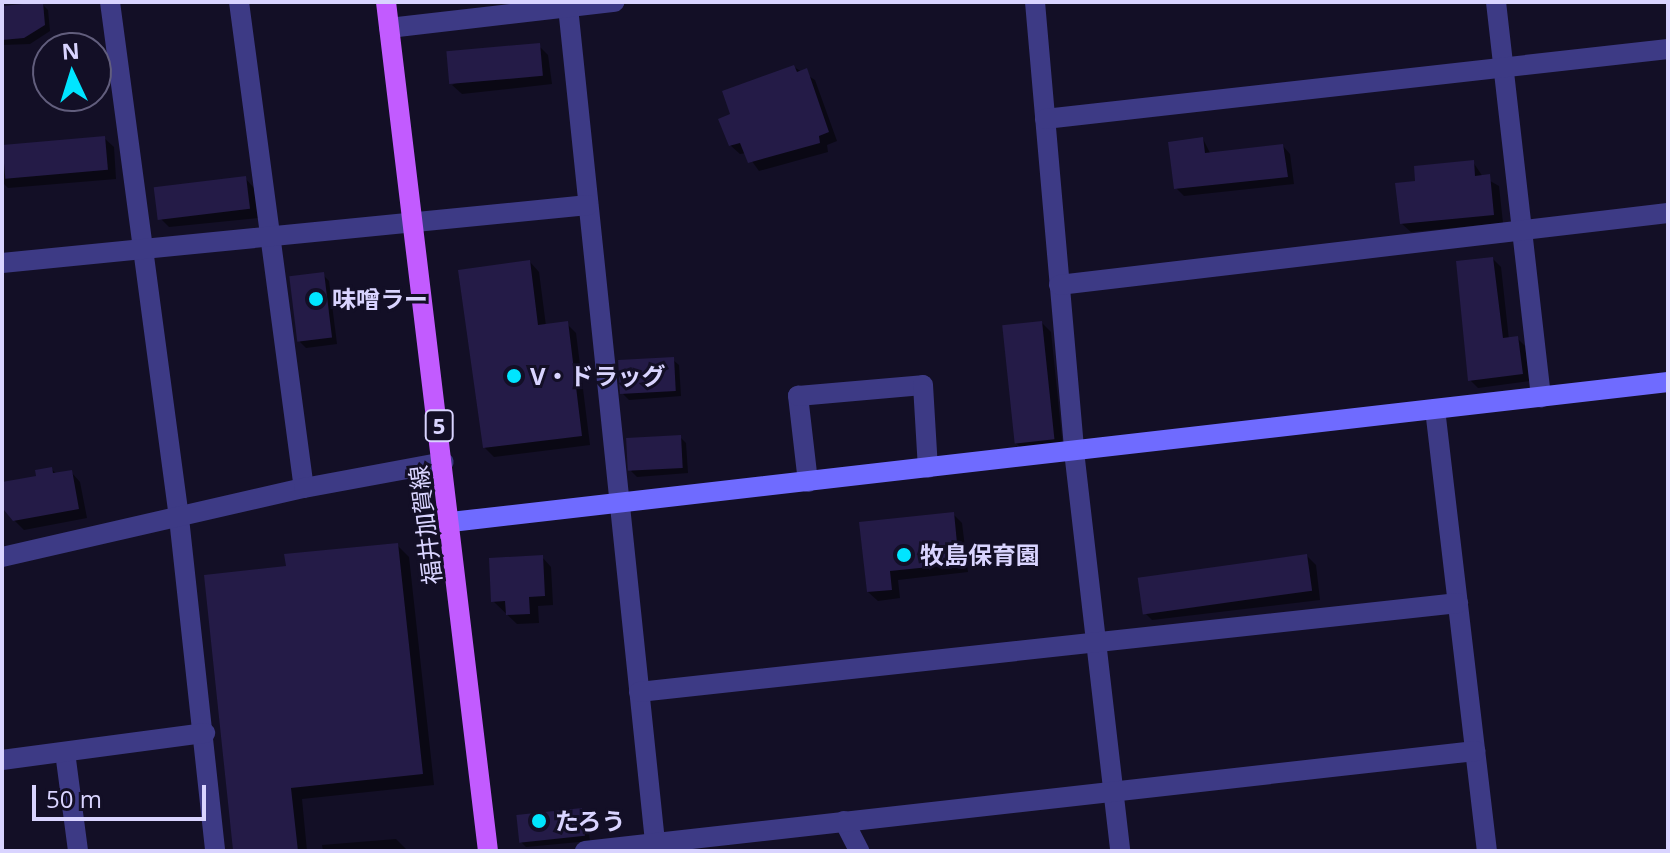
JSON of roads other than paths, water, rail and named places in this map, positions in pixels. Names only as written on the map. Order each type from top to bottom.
[{"type":"main road","name":"福井加賀線","points":[[386,2],[444,462],[488,851]]},
{"type":"street","points":[[110,2],[179,518],[205,733],[215,851]]},
{"type":"street","points":[[239,2],[304,488]]},
{"type":"street","points":[[389,28],[615,2]]},
{"type":"street","points":[[1035,2],[1074,451],[1120,851]]},
{"type":"street","points":[[1496,2],[1541,397]]},
{"type":"street","points":[[568,7],[655,848]]},
{"type":"street","points":[[1045,119],[1668,49]]},
{"type":"street","points":[[2,263],[588,205]]},
{"type":"street","points":[[1059,285],[1668,213]]},
{"type":"street","points":[[451,522],[1668,382]]},
{"type":"street","points":[[808,482],[798,396],[923,385],[928,468]]},
{"type":"street","points":[[1435,409],[1487,851]]},
{"type":"street","points":[[2,557],[304,488],[444,462]]},
{"type":"street","points":[[639,692],[1458,603]]},
{"type":"street","points":[[2,760],[205,733]]},
{"type":"street","points":[[585,851],[655,848],[844,821],[1475,751]]},
{"type":"street","points":[[65,752],[78,851]]},
{"type":"street","points":[[844,821],[859,851]]},
{"type":"place","name":"味噌ラー","points":[[316,299]]},
{"type":"place","name":"V・ドラッグ","points":[[514,376]]},
{"type":"place","name":"牧島保育園","points":[[904,555]]},
{"type":"place","name":"たろう","points":[[539,821]]}]
